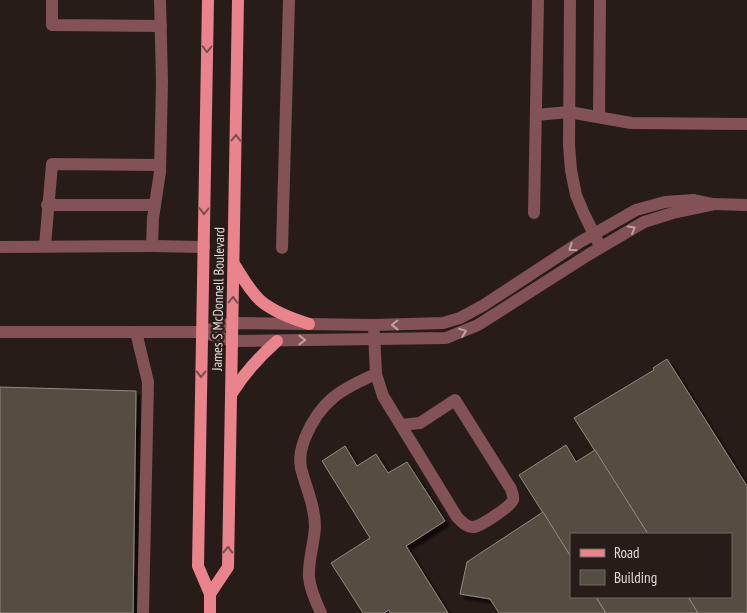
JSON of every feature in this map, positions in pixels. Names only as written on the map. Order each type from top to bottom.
[{"type":"main road","name":"James S McDonnell Boulevard","points":[[208,0],[198,566],[210,594],[210,613]]},
{"type":"main road","name":"James S McDonnell Boulevard","points":[[210,594],[228,567],[238,0]]},
{"type":"main road","points":[[234,264],[253,292],[263,302],[285,316],[309,324]]},
{"type":"main road","points":[[231,395],[243,375],[277,340]]},
{"type":"lane","points":[[52,0],[52,25],[161,26]]},
{"type":"lane","points":[[152,246],[160,165],[162,82],[160,0]]},
{"type":"lane","points":[[282,248],[289,0]]},
{"type":"lane","points":[[534,213],[538,0]]},
{"type":"lane","points":[[570,0],[570,170],[576,195],[601,247]]},
{"type":"lane","points":[[599,117],[600,0]]},
{"type":"lane","points":[[536,115],[569,112],[631,123],[747,124]]},
{"type":"lane","points":[[45,246],[52,164],[160,165]]},
{"type":"lane","points":[[0,332],[202,332],[232,323],[443,324],[460,318],[484,305],[636,210],[665,202],[694,200],[713,204],[747,205]]},
{"type":"lane","points":[[202,332],[232,341],[446,338],[466,332],[492,318],[601,247],[644,222],[673,212],[697,209],[713,204]]},
{"type":"lane","points":[[48,205],[155,205]]},
{"type":"lane","points":[[0,247],[204,247]]},
{"type":"lane","points":[[374,325],[376,374],[383,396],[457,517],[465,525],[474,527],[512,502],[511,489],[455,400],[420,423],[401,424]]},
{"type":"lane","points":[[136,332],[148,382],[143,613]]},
{"type":"lane","points":[[321,613],[313,597],[309,577],[314,527],[312,506],[299,454],[310,425],[333,397],[349,386],[376,374]]},
{"type":"building","points":[[667,359],[747,486],[747,613],[698,613],[689,598],[732,598],[732,533],[647,533],[574,418],[654,370],[653,368]]},
{"type":"building","points":[[0,387],[136,391],[133,613],[0,613]]},
{"type":"building","points":[[566,445],[576,462],[595,450],[647,533],[570,533],[570,555],[519,475]]},
{"type":"building","points":[[345,446],[357,466],[376,454],[388,473],[407,462],[445,521],[406,546],[448,613],[390,613],[389,610],[384,613],[363,613],[331,563],[370,538],[322,461]]},
{"type":"building","points":[[543,512],[570,555],[570,598],[597,598],[606,613],[499,613],[490,599],[460,594],[467,562]]},
{"type":"building","points":[[597,598],[689,598],[698,613],[606,613]]}]
